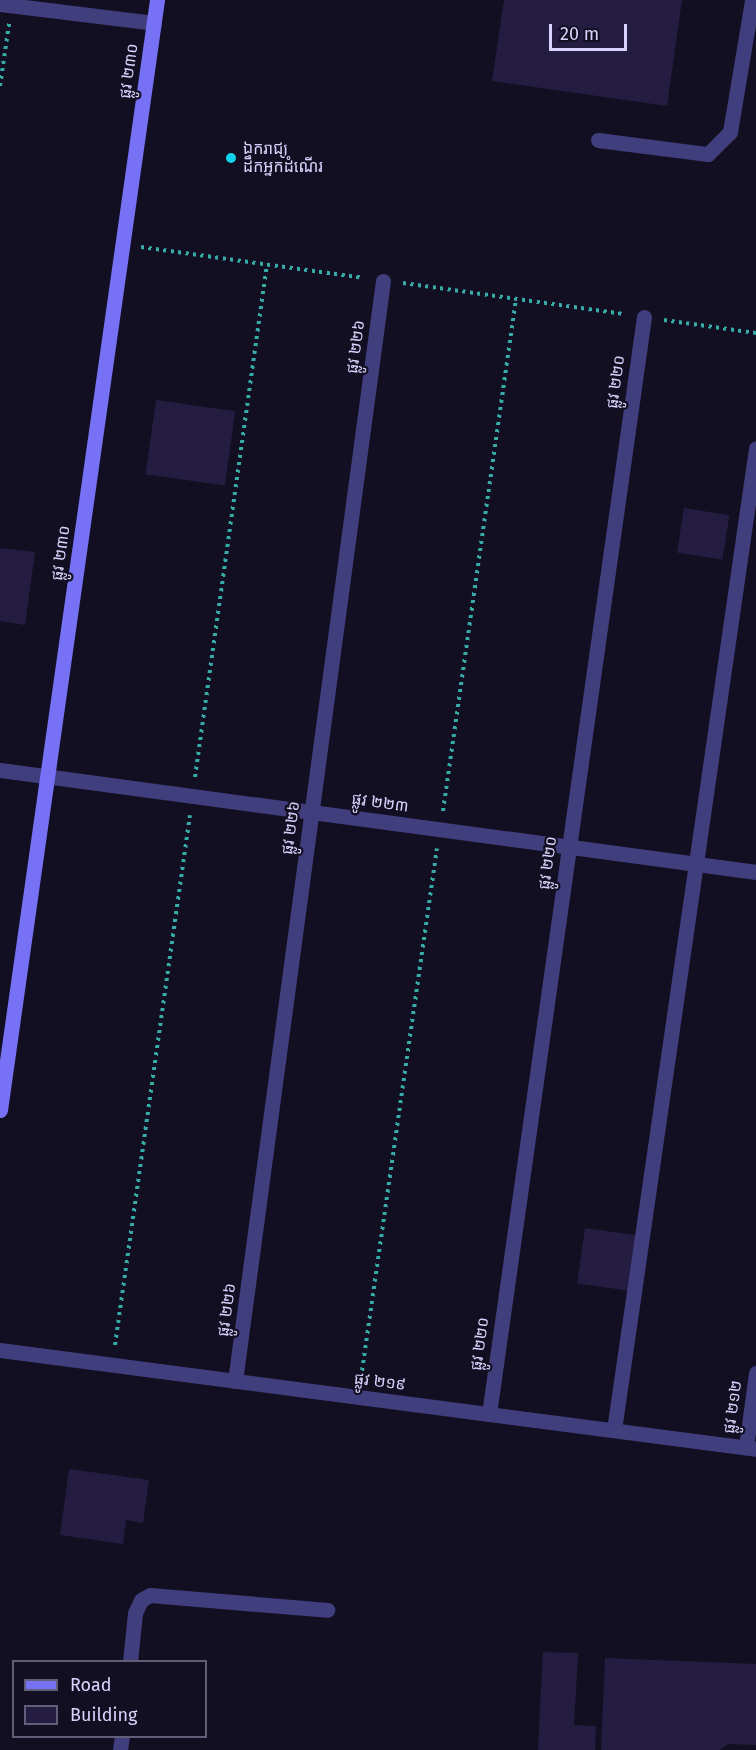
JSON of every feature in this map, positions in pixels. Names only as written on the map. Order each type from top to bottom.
[{"type":"street","name":"ផ្លូវ ២៣០","points":[[0,1110],[157,0]]},
{"type":"street","points":[[598,140],[708,154],[730,132],[751,47],[752,0]]},
{"type":"street","points":[[6,5],[154,23]]},
{"type":"street","name":"ផ្លូវ ២២៦","points":[[236,1381],[383,280]]},
{"type":"street","name":"ផ្លូវ ២២០","points":[[489,1414],[644,317]]},
{"type":"street","points":[[614,1430],[756,448]]},
{"type":"street","name":"ផ្លូវ ២២៣","points":[[0,770],[756,872]]},
{"type":"street","name":"ផ្លូវ ២១៩","points":[[0,1350],[751,1448]]},
{"type":"street","name":"ផ្លូវ ២១២","points":[[751,1448],[756,1373]]},
{"type":"street","points":[[130,1660],[135,1613],[141,1600],[150,1595],[327,1610]]},
{"type":"path","points":[[0,86],[6,5]]},
{"type":"path","points":[[123,244],[756,333]]},
{"type":"building","points":[[504,0],[682,0],[667,106],[492,81]]},
{"type":"building","points":[[156,400],[235,411],[225,485],[146,474]]},
{"type":"building","points":[[684,508],[729,515],[722,560],[677,552]]},
{"type":"building","points":[[0,548],[35,552],[25,625],[0,621]]},
{"type":"building","points":[[585,1228],[637,1235],[630,1291],[577,1283]]},
{"type":"building","points":[[69,1469],[149,1480],[143,1523],[126,1520],[123,1544],[60,1535]]},
{"type":"building","points":[[543,1652],[578,1653],[574,1725],[596,1726],[595,1750],[538,1750]]},
{"type":"building","points":[[605,1658],[756,1664],[756,1745],[728,1744],[720,1750],[601,1750]]},
{"type":"place","name":"ឯករាជ្យ ដឹកអ្នកដំណើរ","points":[[231,158]]}]
